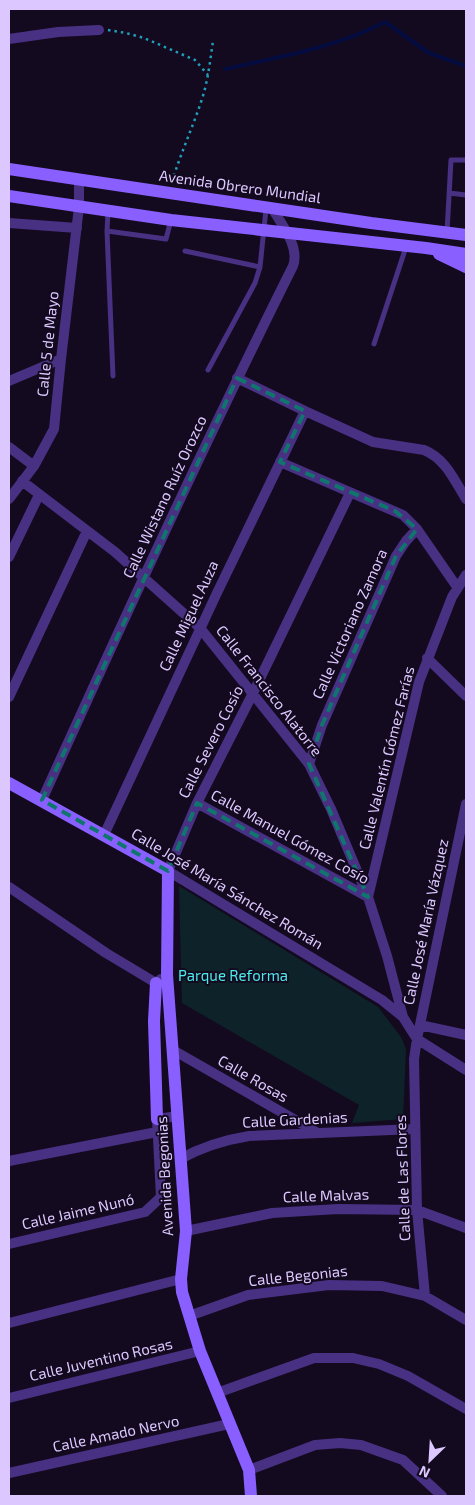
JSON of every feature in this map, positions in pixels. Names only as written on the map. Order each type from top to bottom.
[{"type":"main road","name":"Avenida Obrero Mundial","points":[[9,169],[269,208],[466,234]]},
{"type":"main road","points":[[9,196],[171,220],[466,254]]},
{"type":"main road","points":[[426,248],[466,267]]},
{"type":"main road","name":"Calle José María Sánchez Román","points":[[9,783],[168,872]]},
{"type":"main road","name":"Avenida Begonias","points":[[168,872],[162,979],[173,1050],[186,1231],[181,1279],[182,1292],[200,1351],[249,1470],[251,1496]]},
{"type":"main road","points":[[157,1119],[154,1029],[162,979]]},
{"type":"street","points":[[9,39],[58,32],[99,30]]},
{"type":"street","name":"Calle 5 de Mayo","points":[[9,499],[34,466],[54,428],[80,207],[79,179]]},
{"type":"street","name":"Calle Wistano Ruíz Orozco","points":[[42,800],[237,378],[293,266],[296,254],[287,233],[269,208]]},
{"type":"street","points":[[9,223],[77,228]]},
{"type":"street","points":[[9,381],[61,359]]},
{"type":"street","points":[[237,378],[373,442],[424,450],[431,453],[443,462],[466,499]]},
{"type":"street","name":"Calle Miguel Auza","points":[[104,835],[200,628],[305,411]]},
{"type":"street","points":[[9,447],[34,466]]},
{"type":"street","points":[[280,462],[403,515],[417,529],[457,587]]},
{"type":"street","name":"Calle Francisco Alatorre","points":[[22,481],[115,552],[200,628],[309,764],[332,809],[368,897],[387,956],[403,1017]]},
{"type":"street","name":"Calle Severo Cosío","points":[[168,872],[197,803],[253,693],[350,492]]},
{"type":"street","points":[[9,557],[39,495]]},
{"type":"street","name":"Calle Victoriano Zamora","points":[[309,764],[322,725],[396,556],[417,529]]},
{"type":"street","points":[[9,696],[87,531]]},
{"type":"street","name":"Calle Valentín Gómez Farías","points":[[368,897],[419,682],[452,597],[466,575]]},
{"type":"street","points":[[427,658],[466,696]]},
{"type":"street","name":"Calle Manuel Gómez Cosío","points":[[197,803],[368,897]]},
{"type":"street","name":"Calle José María Vázquez","points":[[414,1059],[466,804]]},
{"type":"street","name":"Calle José María Sánchez Román","points":[[168,872],[382,1000],[403,1017],[416,1043]]},
{"type":"street","points":[[9,887],[106,953],[162,979]]},
{"type":"street","points":[[420,1024],[466,1035]]},
{"type":"street","points":[[416,1043],[466,1070]]},
{"type":"street","name":"Calle Rosas","points":[[173,1050],[319,1133]]},
{"type":"street","name":"Calle de Las Flores","points":[[414,1059],[417,1210],[425,1296]]},
{"type":"street","points":[[157,1119],[178,1116]]},
{"type":"street","name":"Calle Jaime Nunó","points":[[9,1244],[145,1212],[161,1197],[157,1119]]},
{"type":"street","name":"Calle Gardenias","points":[[180,1158],[197,1150],[249,1136],[415,1129]]},
{"type":"street","points":[[9,1162],[157,1132]]},
{"type":"street","name":"Calle Malvas","points":[[186,1231],[272,1213],[338,1209],[417,1210],[466,1228]]},
{"type":"street","points":[[9,1323],[181,1279]]},
{"type":"street","name":"Calle Begonias","points":[[189,1316],[248,1294],[329,1285],[382,1286],[425,1296],[466,1320]]},
{"type":"street","name":"Calle Juventino Rosas","points":[[9,1398],[200,1351]]},
{"type":"street","points":[[217,1393],[314,1358],[352,1358],[379,1364],[408,1376],[466,1409]]},
{"type":"street","name":"Calle Amado Nervo","points":[[9,1473],[230,1424]]},
{"type":"street","points":[[249,1470],[315,1445],[340,1443],[361,1445],[403,1460],[442,1496]]},
{"type":"lane","points":[[447,232],[451,160],[466,160]]},
{"type":"lane","points":[[449,193],[466,195]]},
{"type":"lane","points":[[208,370],[255,283],[260,267],[269,208]]},
{"type":"lane","points":[[108,211],[114,376]]},
{"type":"lane","points":[[108,231],[166,239],[171,220]]},
{"type":"lane","points":[[374,344],[406,246]]},
{"type":"lane","points":[[185,251],[260,267]]},
{"type":"path","points":[[99,30],[126,33],[144,38],[195,60],[208,76]]},
{"type":"path","points":[[168,193],[179,158],[201,102],[208,76],[213,40]]},
{"type":"highlighted area","points":[[237,378],[305,411],[280,462],[395,511],[417,529],[396,556],[322,725],[309,764],[368,897],[197,803],[168,871],[42,800]]},
{"type":"green space","name":"Parque Reforma","points":[[179,886],[378,1007],[401,1037],[406,1049],[403,1119],[352,1123],[359,1105],[182,1003]]},
{"type":"waterway","points":[[225,69],[327,45],[385,22],[429,53],[466,66]]}]
